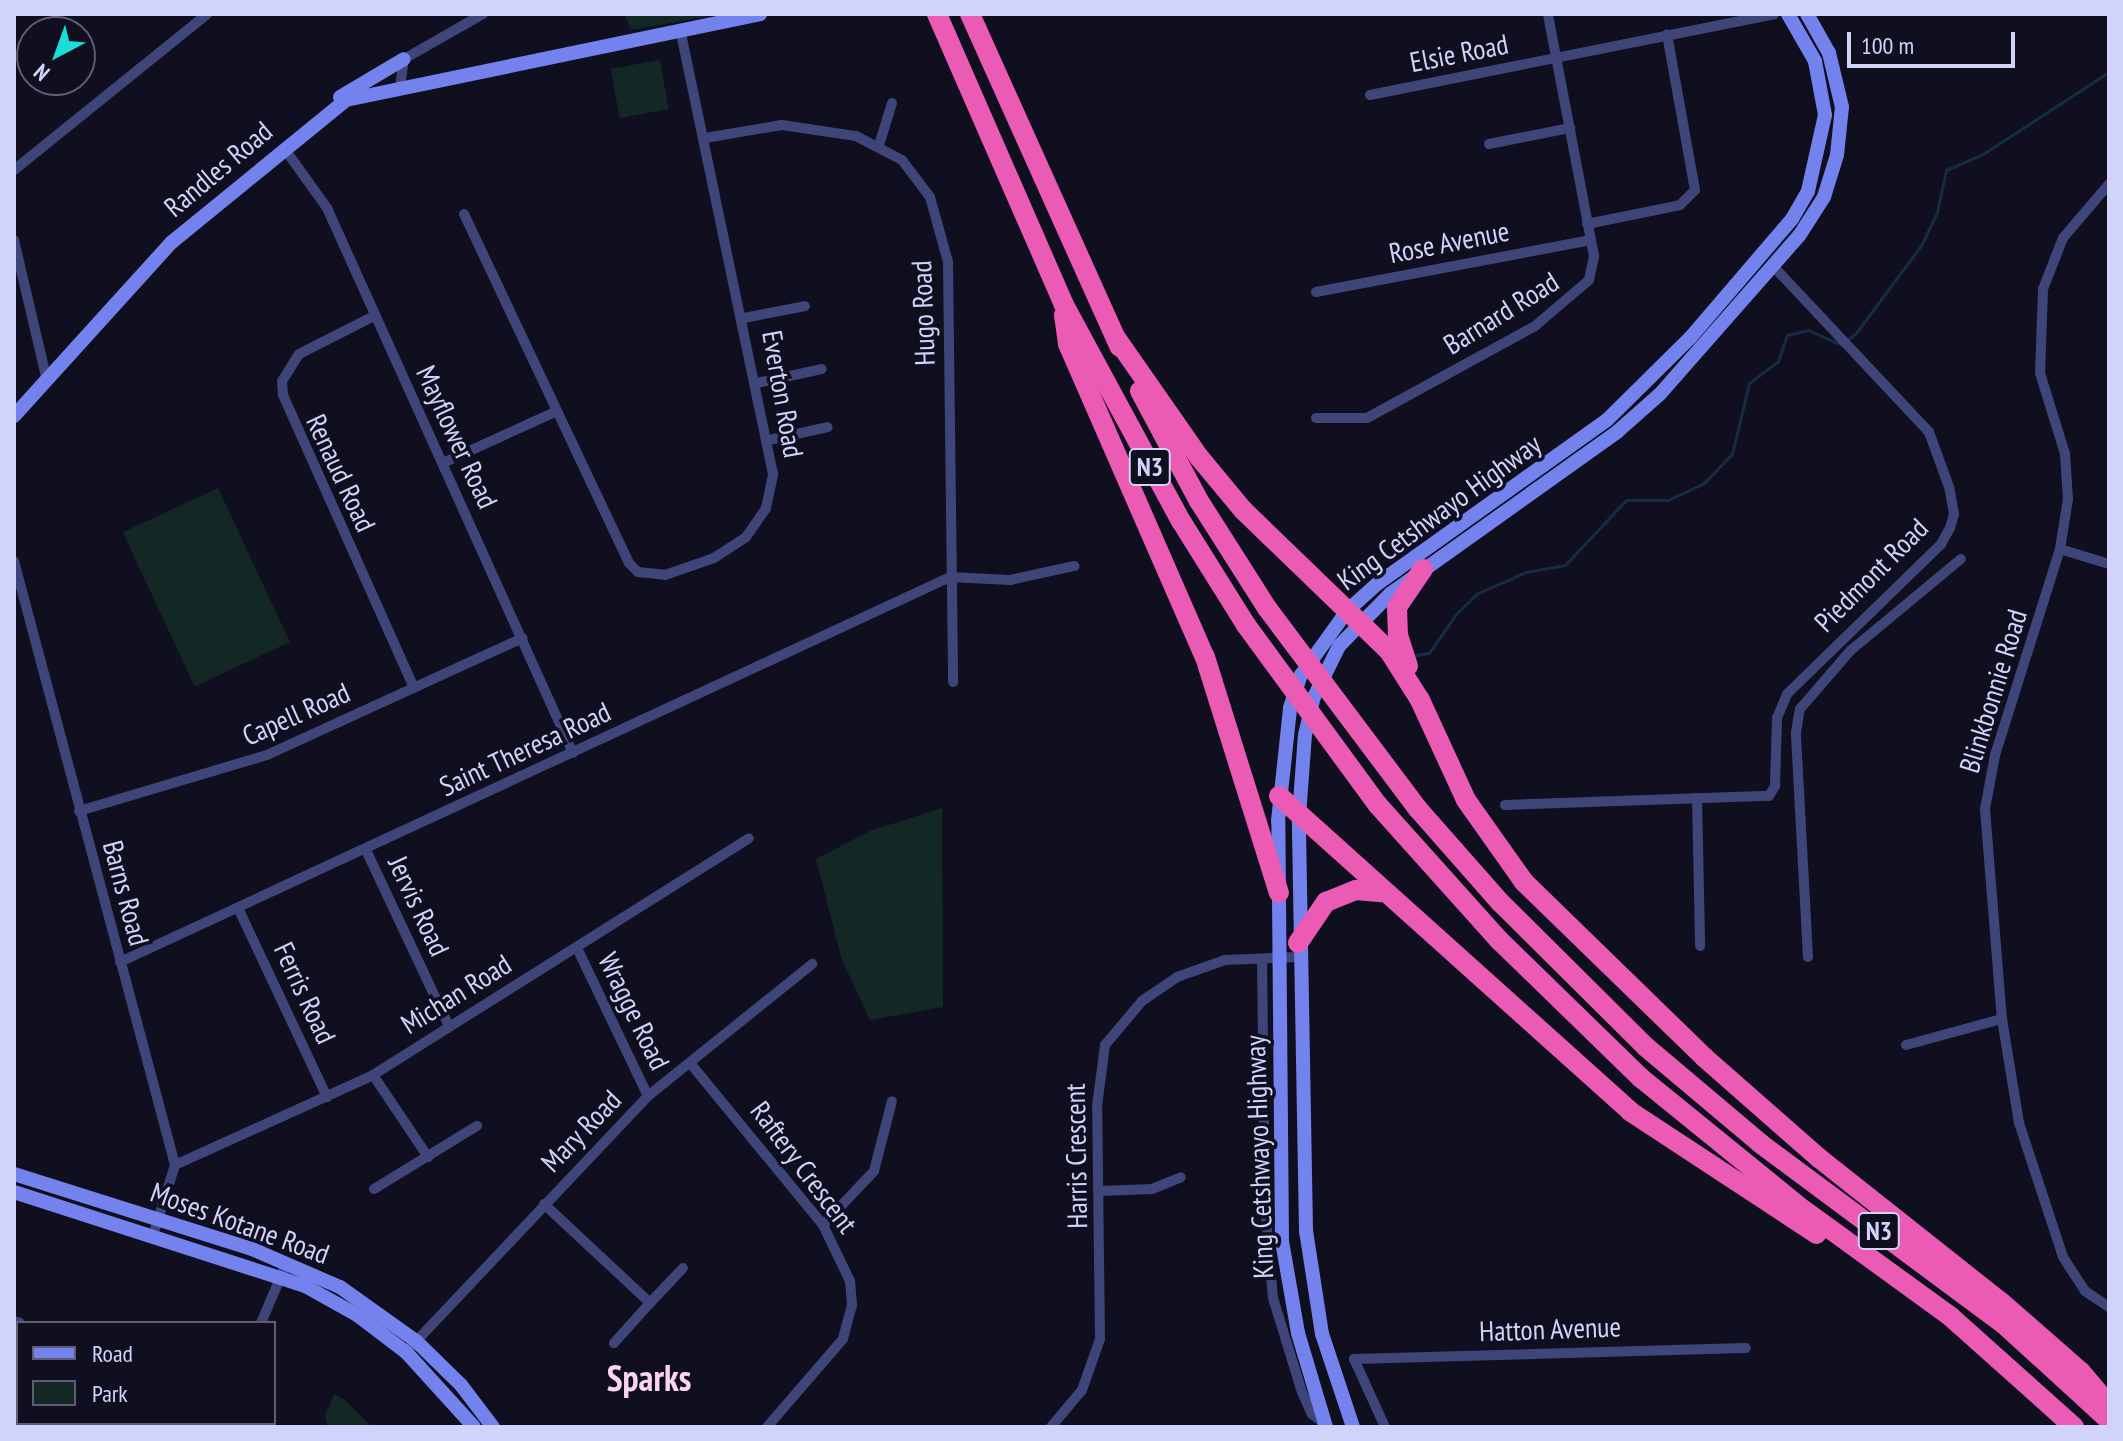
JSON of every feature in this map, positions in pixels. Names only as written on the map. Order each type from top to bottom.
[{"type":"highway","name":"N3","points":[[970,14],[1116,338],[1192,487],[1267,608],[1418,809],[1501,903],[1646,1047],[1761,1144],[2007,1327],[2109,1420]]},
{"type":"highway","name":"N3","points":[[937,16],[1063,303],[1181,521],[1246,625],[1377,804],[1499,940],[1641,1078],[1797,1205],[1898,1277],[2074,1427]]},
{"type":"highway","points":[[1063,303],[1068,344],[1205,657],[1279,893]]},
{"type":"highway","points":[[1116,338],[1234,500],[1389,651],[1420,700]]},
{"type":"highway","points":[[1430,558],[1401,596],[1396,623],[1420,700],[1466,800],[1524,882],[1705,1058],[1819,1158],[2001,1302],[2081,1372],[2109,1405]]},
{"type":"highway","points":[[1279,796],[1381,892],[1631,1112],[1778,1211],[1898,1277]]},
{"type":"highway","points":[[1298,950],[1326,902],[1356,890],[1381,892]]},
{"type":"main road","name":"Randles Road","points":[[14,416],[135,277],[326,112],[357,96],[760,14]]},
{"type":"main road","name":"King Cetshwayo Highway","points":[[1353,1427],[1322,1334],[1306,1231],[1298,950],[1299,816],[1305,735],[1314,697],[1354,617],[1639,391],[1792,219],[1808,191],[1825,115],[1815,61],[1788,14]]},
{"type":"main road","name":"King Cetshwayo Highway","points":[[1326,1426],[1298,1333],[1282,1241],[1279,796],[1284,728],[1301,675],[1354,617],[1430,558],[1617,432],[1660,394],[1773,266],[1824,197],[1839,144],[1840,85],[1807,14]]},
{"type":"main road","points":[[326,112],[352,87],[404,59]]},
{"type":"main road","name":"Moses Kotane Road","points":[[14,1174],[158,1220],[352,1294],[461,1385],[493,1427]]},
{"type":"main road","name":"Moses Kotane Road","points":[[14,1192],[153,1235],[284,1269]]},
{"type":"main road","name":"Moses Kotane Road","points":[[411,1346],[474,1427]]},
{"type":"street","points":[[14,170],[207,14]]},
{"type":"street","points":[[400,87],[404,59],[483,14]]},
{"type":"street","name":"Barnard Road","points":[[1316,418],[1367,418],[1535,326],[1589,280],[1595,264],[1548,14]]},
{"type":"street","name":"Elsie Road","points":[[1370,95],[1774,14]]},
{"type":"street","name":"Everton Road","points":[[464,214],[621,549],[638,572],[651,575],[693,567],[746,537],[772,491],[769,440],[680,30]]},
{"type":"street","points":[[1587,224],[1680,205],[1695,190],[1667,34]]},
{"type":"street","points":[[879,145],[892,103]]},
{"type":"street","name":"Hugo Road","points":[[705,138],[804,125],[879,145],[902,160],[930,197],[948,262],[953,682]]},
{"type":"street","points":[[1489,144],[1570,128]]},
{"type":"street","name":"Mayflower Road","points":[[284,148],[327,208],[573,753]]},
{"type":"street","name":"Blinkbonnie Road","points":[[2109,184],[2056,252],[2039,313],[2040,373],[2068,479],[2060,549],[1995,755],[1985,809],[2002,1019],[2019,1123],[2041,1200],[2077,1281],[2109,1307]]},
{"type":"street","points":[[14,240],[47,381]]},
{"type":"street","name":"Rose Avenue","points":[[1316,292],[1591,240]]},
{"type":"street","name":"Piedmont Road","points":[[1505,805],[1771,794],[1777,718],[1787,694],[1941,544],[1950,528],[1954,514],[1936,442],[1862,358],[1773,266]]},
{"type":"street","points":[[744,318],[805,306]]},
{"type":"street","name":"Renaud Road","points":[[374,316],[299,354],[282,381],[283,395],[414,688]]},
{"type":"street","points":[[757,383],[822,369]]},
{"type":"street","points":[[443,463],[557,411]]},
{"type":"street","points":[[769,440],[828,427]]},
{"type":"street","points":[[2060,549],[2109,564]]},
{"type":"street","points":[[1808,957],[1800,709],[1850,651],[1961,559]]},
{"type":"street","name":"Barns Road","points":[[14,561],[18,598],[175,1165]]},
{"type":"street","points":[[950,577],[1019,580],[1074,566]]},
{"type":"street","name":"Saint Theresa Road","points":[[120,962],[239,910],[950,577]]},
{"type":"street","name":"Capell Road","points":[[79,811],[267,755],[523,638]]},
{"type":"street","points":[[1697,798],[1700,946]]},
{"type":"street","name":"Michan Road","points":[[175,1165],[373,1075],[749,838]]},
{"type":"street","name":"Jervis Road","points":[[366,850],[449,1026]]},
{"type":"street","name":"Ferris Road","points":[[239,910],[327,1097]]},
{"type":"street","name":"Wragge Road","points":[[577,948],[648,1096]]},
{"type":"street","name":"Harris Crescent","points":[[1051,1427],[1082,1390],[1100,1339],[1099,1069],[1105,1045],[1119,1025],[1177,977],[1225,960],[1281,957],[1298,950]]},
{"type":"street","points":[[1262,959],[1265,1205],[1273,1298],[1302,1392],[1312,1414],[1326,1426]]},
{"type":"street","name":"Mary Road","points":[[411,1346],[648,1096],[812,964]]},
{"type":"street","points":[[1906,1045],[2002,1019]]},
{"type":"street","name":"Raftery Crescent","points":[[690,1063],[823,1225],[850,1281],[849,1324],[836,1351],[767,1427]]},
{"type":"street","points":[[373,1075],[428,1157]]},
{"type":"street","points":[[823,1225],[874,1171],[892,1101]]},
{"type":"street","points":[[374,1189],[477,1126]]},
{"type":"street","points":[[153,1235],[175,1165]]},
{"type":"street","points":[[1101,1191],[1152,1189],[1181,1177]]},
{"type":"street","points":[[544,1204],[650,1303]]},
{"type":"street","points":[[614,1343],[683,1268]]},
{"type":"street","points":[[262,1321],[284,1269]]},
{"type":"street","name":"Hatton Avenue","points":[[1385,1427],[1354,1359],[1746,1348]]},
{"type":"green space","points":[[624,14],[721,14],[631,30]]},
{"type":"green space","points":[[660,60],[669,109],[619,118],[611,69]]},
{"type":"green space","points":[[218,488],[290,642],[195,686],[123,532]]},
{"type":"green space","points":[[942,808],[943,1007],[870,1020],[842,960],[816,859],[870,831]]},
{"type":"green space","points":[[334,1394],[345,1400],[372,1427],[328,1427],[325,1415]]},
{"type":"waterway","points":[[1415,655],[1429,653],[1456,614],[1478,593],[1526,572],[1565,565],[1626,500],[1668,500],[1703,484],[1732,454],[1749,383],[1778,361],[1787,335],[1808,330],[1841,345],[1856,333],[1922,244],[1937,212],[1946,170],[1983,154],[2109,72]]},
{"type":"district","name":"Sparks","points":[[649,1378]]}]
